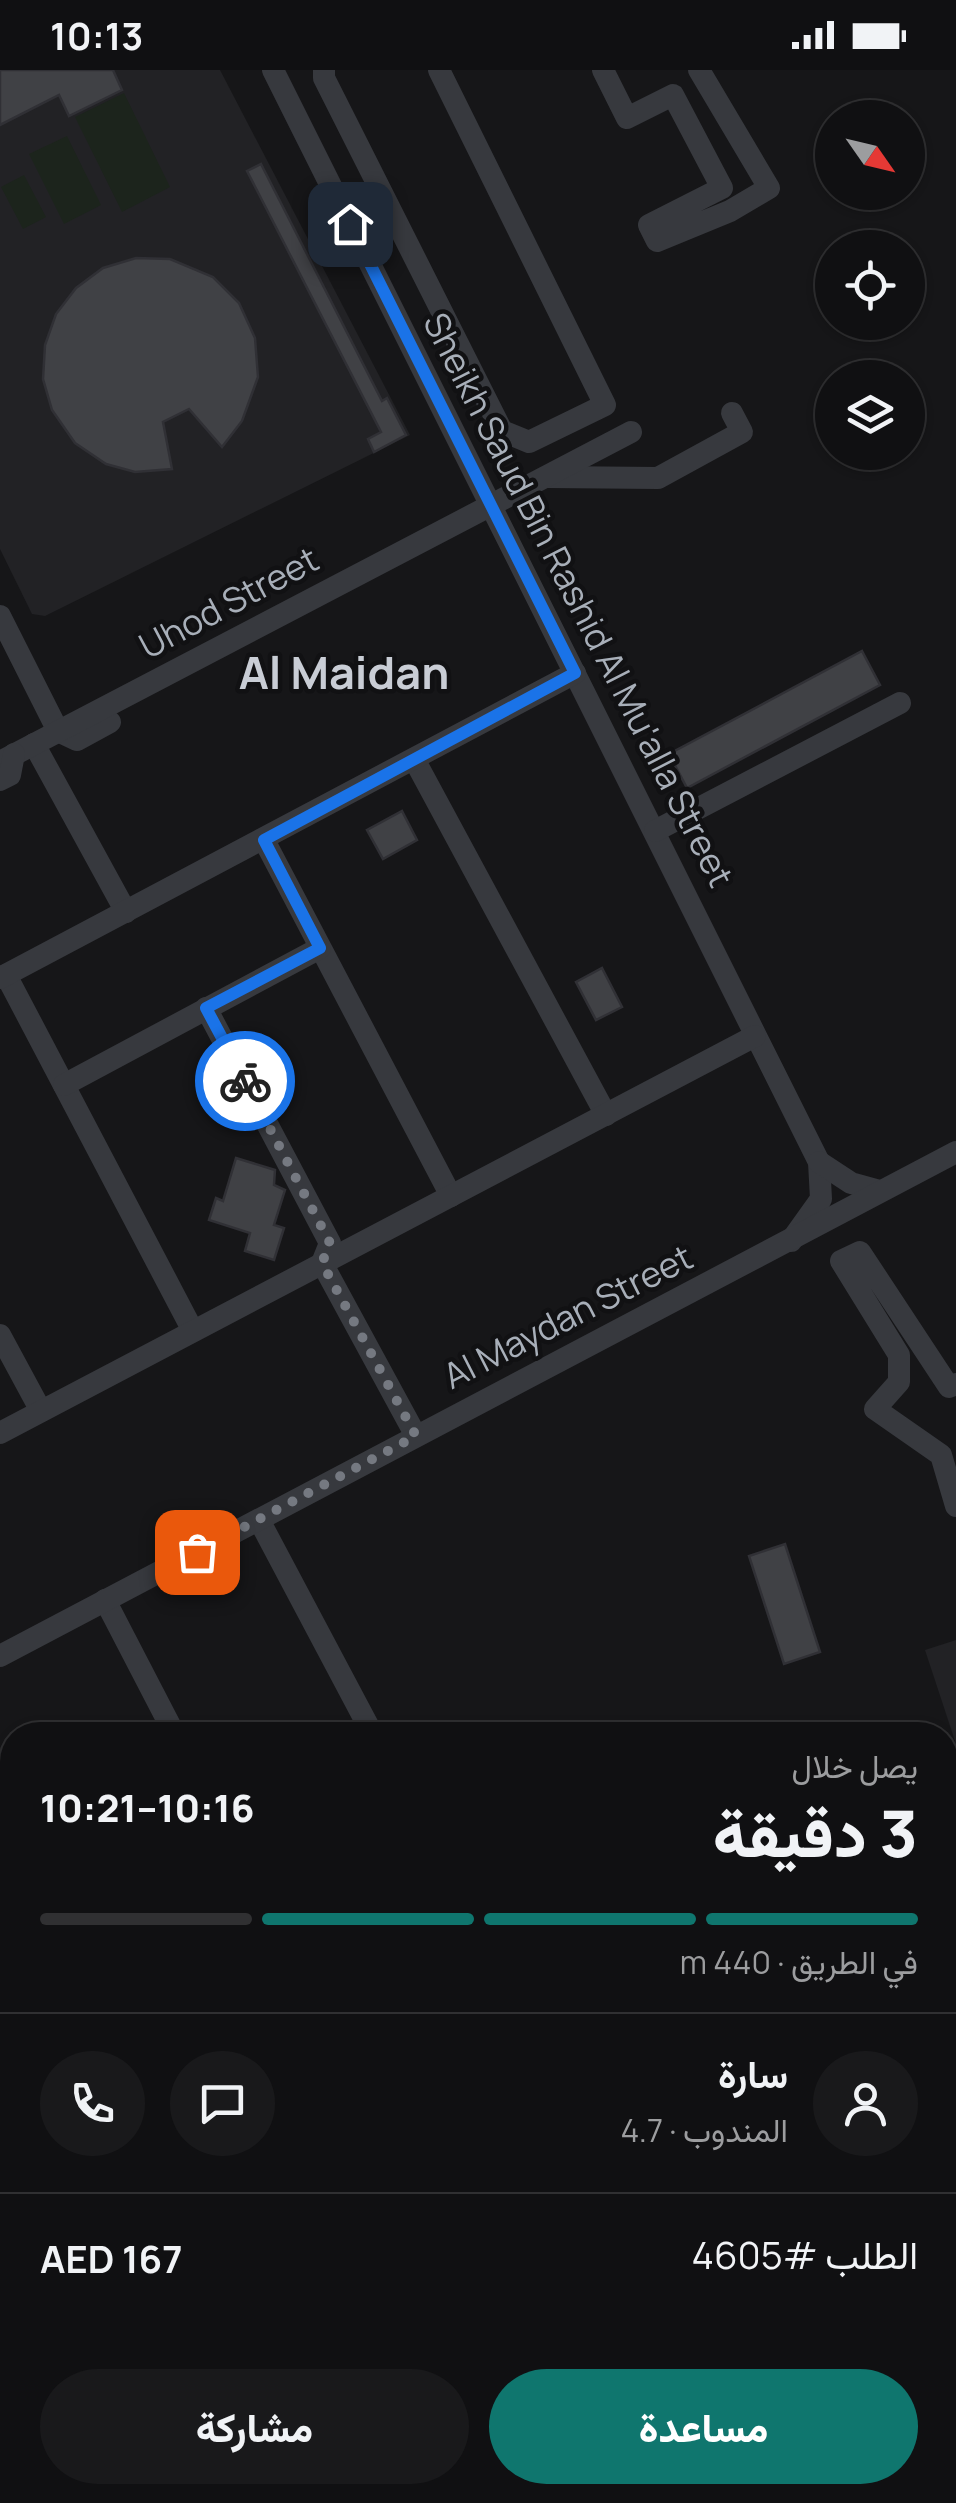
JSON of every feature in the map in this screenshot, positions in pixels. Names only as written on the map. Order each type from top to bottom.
[{"type":"street","name":"Sheikh Saud Bin Rashid Al Mu'alla Street","points":[[273,70],[819,1162]]},
{"type":"street","points":[[324,70],[324,78],[502,431],[528,442],[604,405],[439,70]]},
{"type":"street","points":[[604,70],[628,118],[673,95],[722,188],[649,225],[657,241],[730,211],[769,188],[699,70]]},
{"type":"street","points":[[544,477],[658,478],[742,432],[732,414]]},
{"type":"street","name":"Uhod Street","points":[[16,753],[631,432]]},
{"type":"street","points":[[0,616],[58,731]]},
{"type":"street","points":[[193,1332],[3,976],[575,673]]},
{"type":"street","points":[[655,831],[900,703]]},
{"type":"street","points":[[0,780],[10,775],[16,753]]},
{"type":"street","points":[[16,753],[126,912]]},
{"type":"street","points":[[414,759],[606,1114]]},
{"type":"street","points":[[264,840],[451,1196]]},
{"type":"street","points":[[64,1085],[320,948]]},
{"type":"street","points":[[206,1008],[330,1243],[322,1263]]},
{"type":"street","points":[[0,1432],[755,1036]]},
{"type":"street","name":"Al Maydan Street","points":[[0,1656],[956,1152]]},
{"type":"street","points":[[819,1162],[851,1183],[880,1191]]},
{"type":"street","points":[[791,1240],[821,1199],[819,1162]]},
{"type":"street","points":[[956,1384],[949,1387],[860,1252],[841,1261],[899,1354],[899,1382],[875,1409],[941,1455],[956,1506]]},
{"type":"street","points":[[322,1263],[416,1436]]},
{"type":"street","points":[[0,1336],[41,1411]]},
{"type":"street","points":[[258,1520],[366,1722]]},
{"type":"street","points":[[106,1600],[168,1722]]},
{"type":"shaded area","points":[[0,70],[220,70],[410,435],[45,616],[32,614],[0,549]]},
{"type":"shaded area","points":[[124,93],[170,187],[122,212],[75,117]]},
{"type":"shaded area","points":[[67,136],[101,205],[64,224],[29,154]]},
{"type":"shaded area","points":[[24,175],[46,217],[23,229],[1,187]]},
{"type":"shaded area","points":[[956,1640],[956,1722],[949,1722],[925,1650]]},
{"type":"building","points":[[0,70],[113,70],[122,90],[69,116],[59,95],[0,125]]},
{"type":"building","points":[[261,164],[382,401],[387,398],[406,435],[374,452],[368,439],[381,432],[247,171]]},
{"type":"building","points":[[136,258],[170,259],[213,277],[239,303],[255,338],[258,377],[242,421],[222,447],[189,409],[163,422],[172,469],[135,472],[106,464],[75,443],[52,410],[43,379],[45,345],[56,314],[76,288],[103,268]]},
{"type":"building","points":[[862,651],[880,685],[687,788],[669,754]]},
{"type":"building","points":[[402,811],[417,840],[383,859],[367,830]]},
{"type":"building","points":[[602,968],[622,1007],[596,1020],[576,982]]},
{"type":"building","points":[[236,1158],[275,1170],[274,1185],[285,1190],[274,1225],[284,1228],[274,1260],[245,1251],[250,1233],[209,1220],[216,1198],[223,1201]]},
{"type":"building","points":[[785,1544],[820,1652],[784,1664],[749,1556]]},
{"type":"way so far","points":[[197,1552],[416,1436],[322,1263],[330,1243],[245,1081]]},
{"type":"district","name":"Al Maidan","points":[[344,673]]},
{"type":"route","points":[[245,1081],[206,1008],[320,948],[264,840],[575,673],[350,224]]}]
